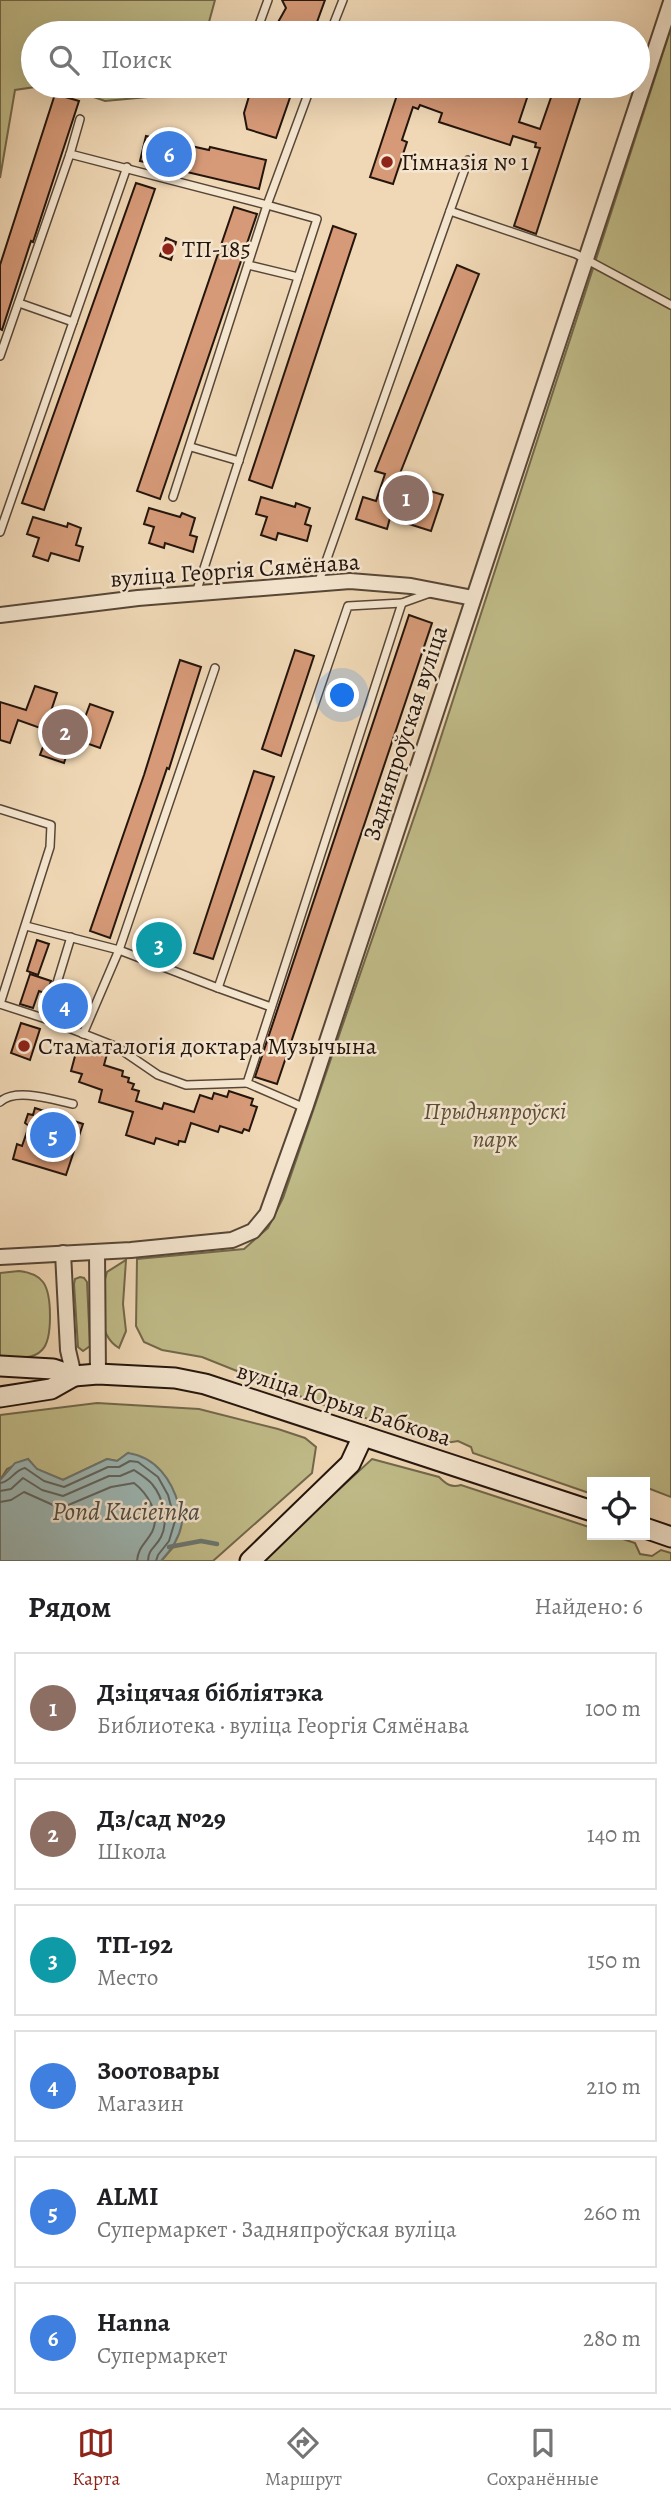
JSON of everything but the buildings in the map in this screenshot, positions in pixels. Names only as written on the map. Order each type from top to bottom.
[{"type":"main road","points":[[0,1366],[53,1369],[74,1376]]},
{"type":"main road","name":"вуліца Юрыя Бабкова","points":[[74,1376],[98,1374],[176,1378],[205,1384],[587,1509]]},
{"type":"main road","points":[[0,1397],[51,1389],[74,1376]]},
{"type":"main road","points":[[250,1561],[350,1464],[363,1436]]},
{"type":"main road","points":[[650,1530],[669,1536]]},
{"type":"street","name":"Задняпроўская вуліца","points":[[650,65],[671,2]]},
{"type":"street","name":"Задняпроўская вуліца","points":[[0,1257],[97,1252],[232,1240],[253,1231],[267,1214],[305,1108],[639,98]]},
{"type":"street","name":"вуліца Георгія Сямёнава","points":[[0,615],[196,593],[351,581],[439,590],[473,598]]},
{"type":"street","points":[[97,1252],[98,1374]]},
{"type":"street","points":[[63,1253],[68,1350],[74,1376]]},
{"type":"lane","points":[[260,21],[268,0]]},
{"type":"lane","points":[[335,21],[343,0]]},
{"type":"lane","points":[[173,497],[267,205],[307,98]]},
{"type":"lane","points":[[0,356],[80,119]]},
{"type":"lane","points":[[70,154],[317,219],[196,593]]},
{"type":"lane","points":[[318,583],[468,160]]},
{"type":"lane","points":[[0,532],[4,509],[127,167]]},
{"type":"lane","points":[[450,211],[586,258],[671,305]]},
{"type":"lane","points":[[248,265],[298,277]]},
{"type":"lane","points":[[19,303],[73,321]]},
{"type":"lane","points":[[191,447],[239,461]]},
{"type":"lane","points":[[218,988],[348,606],[402,603],[439,590]]},
{"type":"lane","points":[[247,1083],[402,603]]},
{"type":"lane","points":[[83,1034],[119,950],[215,668]]},
{"type":"lane","points":[[0,809],[51,825],[50,847],[0,1004],[117,1047],[158,1075],[186,1086],[247,1083],[305,1108]]},
{"type":"lane","points":[[26,926],[119,950],[271,1007]]},
{"type":"lane","points":[[46,1019],[71,937]]},
{"type":"lane","points":[[0,1102],[4,1097],[27,1095],[73,1104]]},
{"type":"green space","points":[[0,0],[215,0],[209,21],[21,21],[21,89],[15,90],[0,178]]},
{"type":"green space","name":"Прыдняпроўскі парк","points":[[671,28],[671,1497],[650,1489],[650,1477],[587,1477],[587,1492],[473,1453],[471,1447],[458,1441],[446,1443],[317,1403],[202,1357],[162,1350],[144,1342],[136,1326],[137,1259],[244,1249],[268,1228],[283,1198],[429,774]]},
{"type":"green space","points":[[96,98],[137,98],[105,101]]},
{"type":"green space","points":[[126,1260],[123,1304],[126,1331],[119,1348],[111,1342],[106,1333],[101,1302],[107,1272]]},
{"type":"green space","points":[[19,1271],[38,1277],[46,1288],[50,1316],[48,1336],[42,1350],[33,1356],[0,1356],[0,1273]]},
{"type":"green space","points":[[80,1277],[87,1282],[90,1346],[83,1351],[78,1347],[74,1284],[75,1279]]},
{"type":"green space","points":[[97,1403],[199,1409],[278,1429],[305,1438],[316,1447],[312,1473],[213,1561],[161,1561],[175,1545],[128,1453],[117,1461],[107,1459],[63,1480],[36,1469],[28,1459],[7,1469],[0,1480],[0,1415]]},
{"type":"green space","points":[[372,1459],[439,1477],[451,1486],[461,1485],[587,1526],[587,1540],[626,1540],[635,1543],[640,1554],[652,1556],[661,1550],[671,1553],[671,1561],[261,1561]]},
{"type":"water","name":"Pond Kucieinka","points":[[128,1453],[147,1459],[161,1471],[172,1487],[179,1506],[182,1520],[179,1533],[172,1548],[161,1561],[0,1561],[0,1480],[15,1463],[28,1459],[37,1469],[63,1480],[107,1459],[117,1461]]},
{"type":"waterway","points":[[169,1547],[201,1541],[217,1544]]},
{"type":"place","name":"Hanna","points":[[169,154]]},
{"type":"place","name":"Гімназія № 1","points":[[387,162]]},
{"type":"place","name":"ТП-185","points":[[168,249]]},
{"type":"place","name":"Дзіцячая бібліятэка","points":[[406,498]]},
{"type":"place","name":"Дз/сад №29","points":[[65,732]]},
{"type":"place","name":"ТП-192","points":[[159,945]]},
{"type":"place","name":"Зоотовары","points":[[65,1006]]},
{"type":"place","name":"Стаматалогія доктара Музычына","points":[[24,1046]]},
{"type":"place","name":"ALMI","points":[[53,1135]]}]
